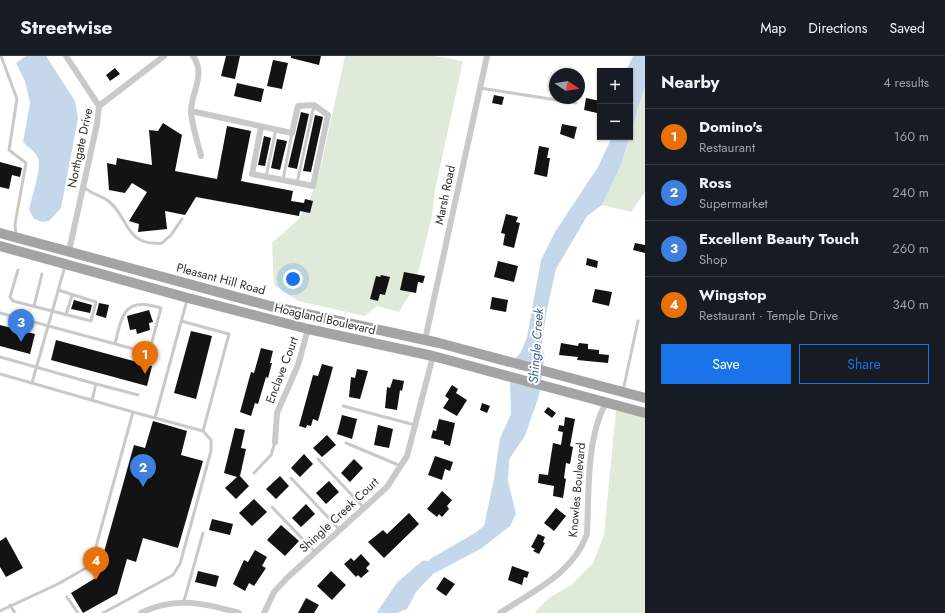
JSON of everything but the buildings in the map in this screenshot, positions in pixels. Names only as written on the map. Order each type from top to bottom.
[{"type":"main road","name":"Pleasant Hill Road","points":[[0,233],[270,306],[425,340],[645,399]]},
{"type":"main road","name":"Hoagland Boulevard","points":[[0,246],[188,298],[308,329],[433,356],[645,413]]},
{"type":"main road","points":[[65,265],[69,251]]},
{"type":"main road","points":[[387,346],[410,345],[425,340]]},
{"type":"main road","points":[[433,356],[446,350],[461,349]]},
{"type":"main road","points":[[606,403],[620,399],[645,399]]},
{"type":"street","points":[[66,56],[99,106]]},
{"type":"street","name":"Northgate Drive","points":[[69,251],[99,106],[164,56]]},
{"type":"street","points":[[193,56],[198,62],[199,73],[191,110],[201,156]]},
{"type":"street","name":"Marsh Road","points":[[425,340],[487,56]]},
{"type":"street","points":[[191,110],[292,133],[298,106],[314,105],[328,115],[312,186],[252,174],[261,127]]},
{"type":"street","name":"Enclave Court","points":[[275,442],[277,413],[298,364],[308,329]]},
{"type":"street","name":"Shingle Creek Court","points":[[264,613],[274,592],[287,578],[387,487],[401,466],[407,456],[433,356]]},
{"type":"street","name":"Knowles Boulevard","points":[[500,613],[565,570],[582,547],[587,534],[594,434],[600,415],[606,403]]},
{"type":"street","points":[[141,613],[161,605],[184,601],[211,605],[239,613]]},
{"type":"lane","points":[[1,56],[16,99],[9,150],[26,163],[15,224],[16,237]]},
{"type":"lane","points":[[480,88],[549,99]]},
{"type":"lane","points":[[298,183],[314,105]]},
{"type":"lane","points":[[266,177],[276,129]]},
{"type":"lane","points":[[283,180],[292,133]]},
{"type":"lane","points":[[83,186],[90,193],[108,201],[132,233],[141,240],[156,243],[167,240],[182,219]]},
{"type":"lane","points":[[32,383],[65,265]]},
{"type":"lane","points":[[18,270],[11,299],[91,321],[96,302],[58,290]]},
{"type":"lane","points":[[34,306],[42,274]]},
{"type":"lane","points":[[66,315],[72,294]]},
{"type":"lane","points":[[155,418],[180,321],[188,298]]},
{"type":"lane","points":[[0,313],[115,344],[149,353],[161,308],[145,304],[129,306],[119,325],[115,344]]},
{"type":"lane","points":[[180,321],[229,334],[203,431]]},
{"type":"lane","points":[[623,393],[638,321]]},
{"type":"lane","points":[[0,357],[138,395]]},
{"type":"lane","points":[[0,374],[203,431],[211,440],[212,451],[180,564],[173,575],[103,613]]},
{"type":"lane","points":[[92,400],[96,384]]},
{"type":"lane","points":[[343,406],[415,425]]},
{"type":"lane","points":[[0,611],[10,605],[58,584],[91,565],[133,412]]},
{"type":"lane","points":[[254,473],[272,455],[275,442]]},
{"type":"lane","points":[[346,443],[401,466]]},
{"type":"lane","points":[[318,459],[364,508]]},
{"type":"lane","points":[[291,478],[340,530]]},
{"type":"lane","points":[[272,507],[315,552]]},
{"type":"lane","points":[[184,601],[203,533]]},
{"type":"lane","points":[[67,597],[78,613]]},
{"type":"lane","points":[[10,605],[15,613]]},
{"type":"green space","points":[[345,56],[434,56],[463,61],[435,190],[432,216],[415,285],[399,312],[377,306],[365,316],[298,301],[274,285],[272,243],[299,219],[309,201],[319,175]]},
{"type":"green space","points":[[645,86],[645,192],[631,212],[602,205],[621,165],[629,140],[633,140],[633,126]]},
{"type":"green space","points":[[616,410],[645,417],[645,613],[534,613],[549,598],[571,585],[593,563],[604,535]]},
{"type":"water","points":[[26,56],[46,56],[75,101],[78,118],[61,208],[49,221],[42,222],[34,219],[29,210],[39,169],[39,163],[35,153],[23,142],[30,103],[25,81],[16,63]]},
{"type":"water","points":[[633,56],[645,56],[645,86],[633,125],[633,68],[627,68]]},
{"type":"water","points":[[611,140],[629,140],[621,165],[602,205],[587,216],[556,269],[546,314],[539,366],[515,359],[521,352],[527,337],[541,260],[555,232],[598,167]]},
{"type":"water","points":[[510,381],[533,387],[521,414],[509,462],[508,481],[516,514],[510,526],[482,548],[433,574],[416,592],[407,609],[397,613],[377,613],[397,596],[430,559],[475,533],[484,526],[494,479],[500,438],[511,414]]},
{"type":"waterway","name":"Shingle Creek","points":[[504,455],[519,433],[533,393],[538,356]]},
{"type":"waterway","name":"Shingle Creek","points":[[384,613],[402,587],[425,567]]},
{"type":"place","name":"Excellent Beauty Touch","points":[[21,342]]},
{"type":"place","name":"Domino's","points":[[145,374]]},
{"type":"place","name":"Ross","points":[[143,487]]},
{"type":"place","name":"Wingstop","points":[[96,580]]}]
